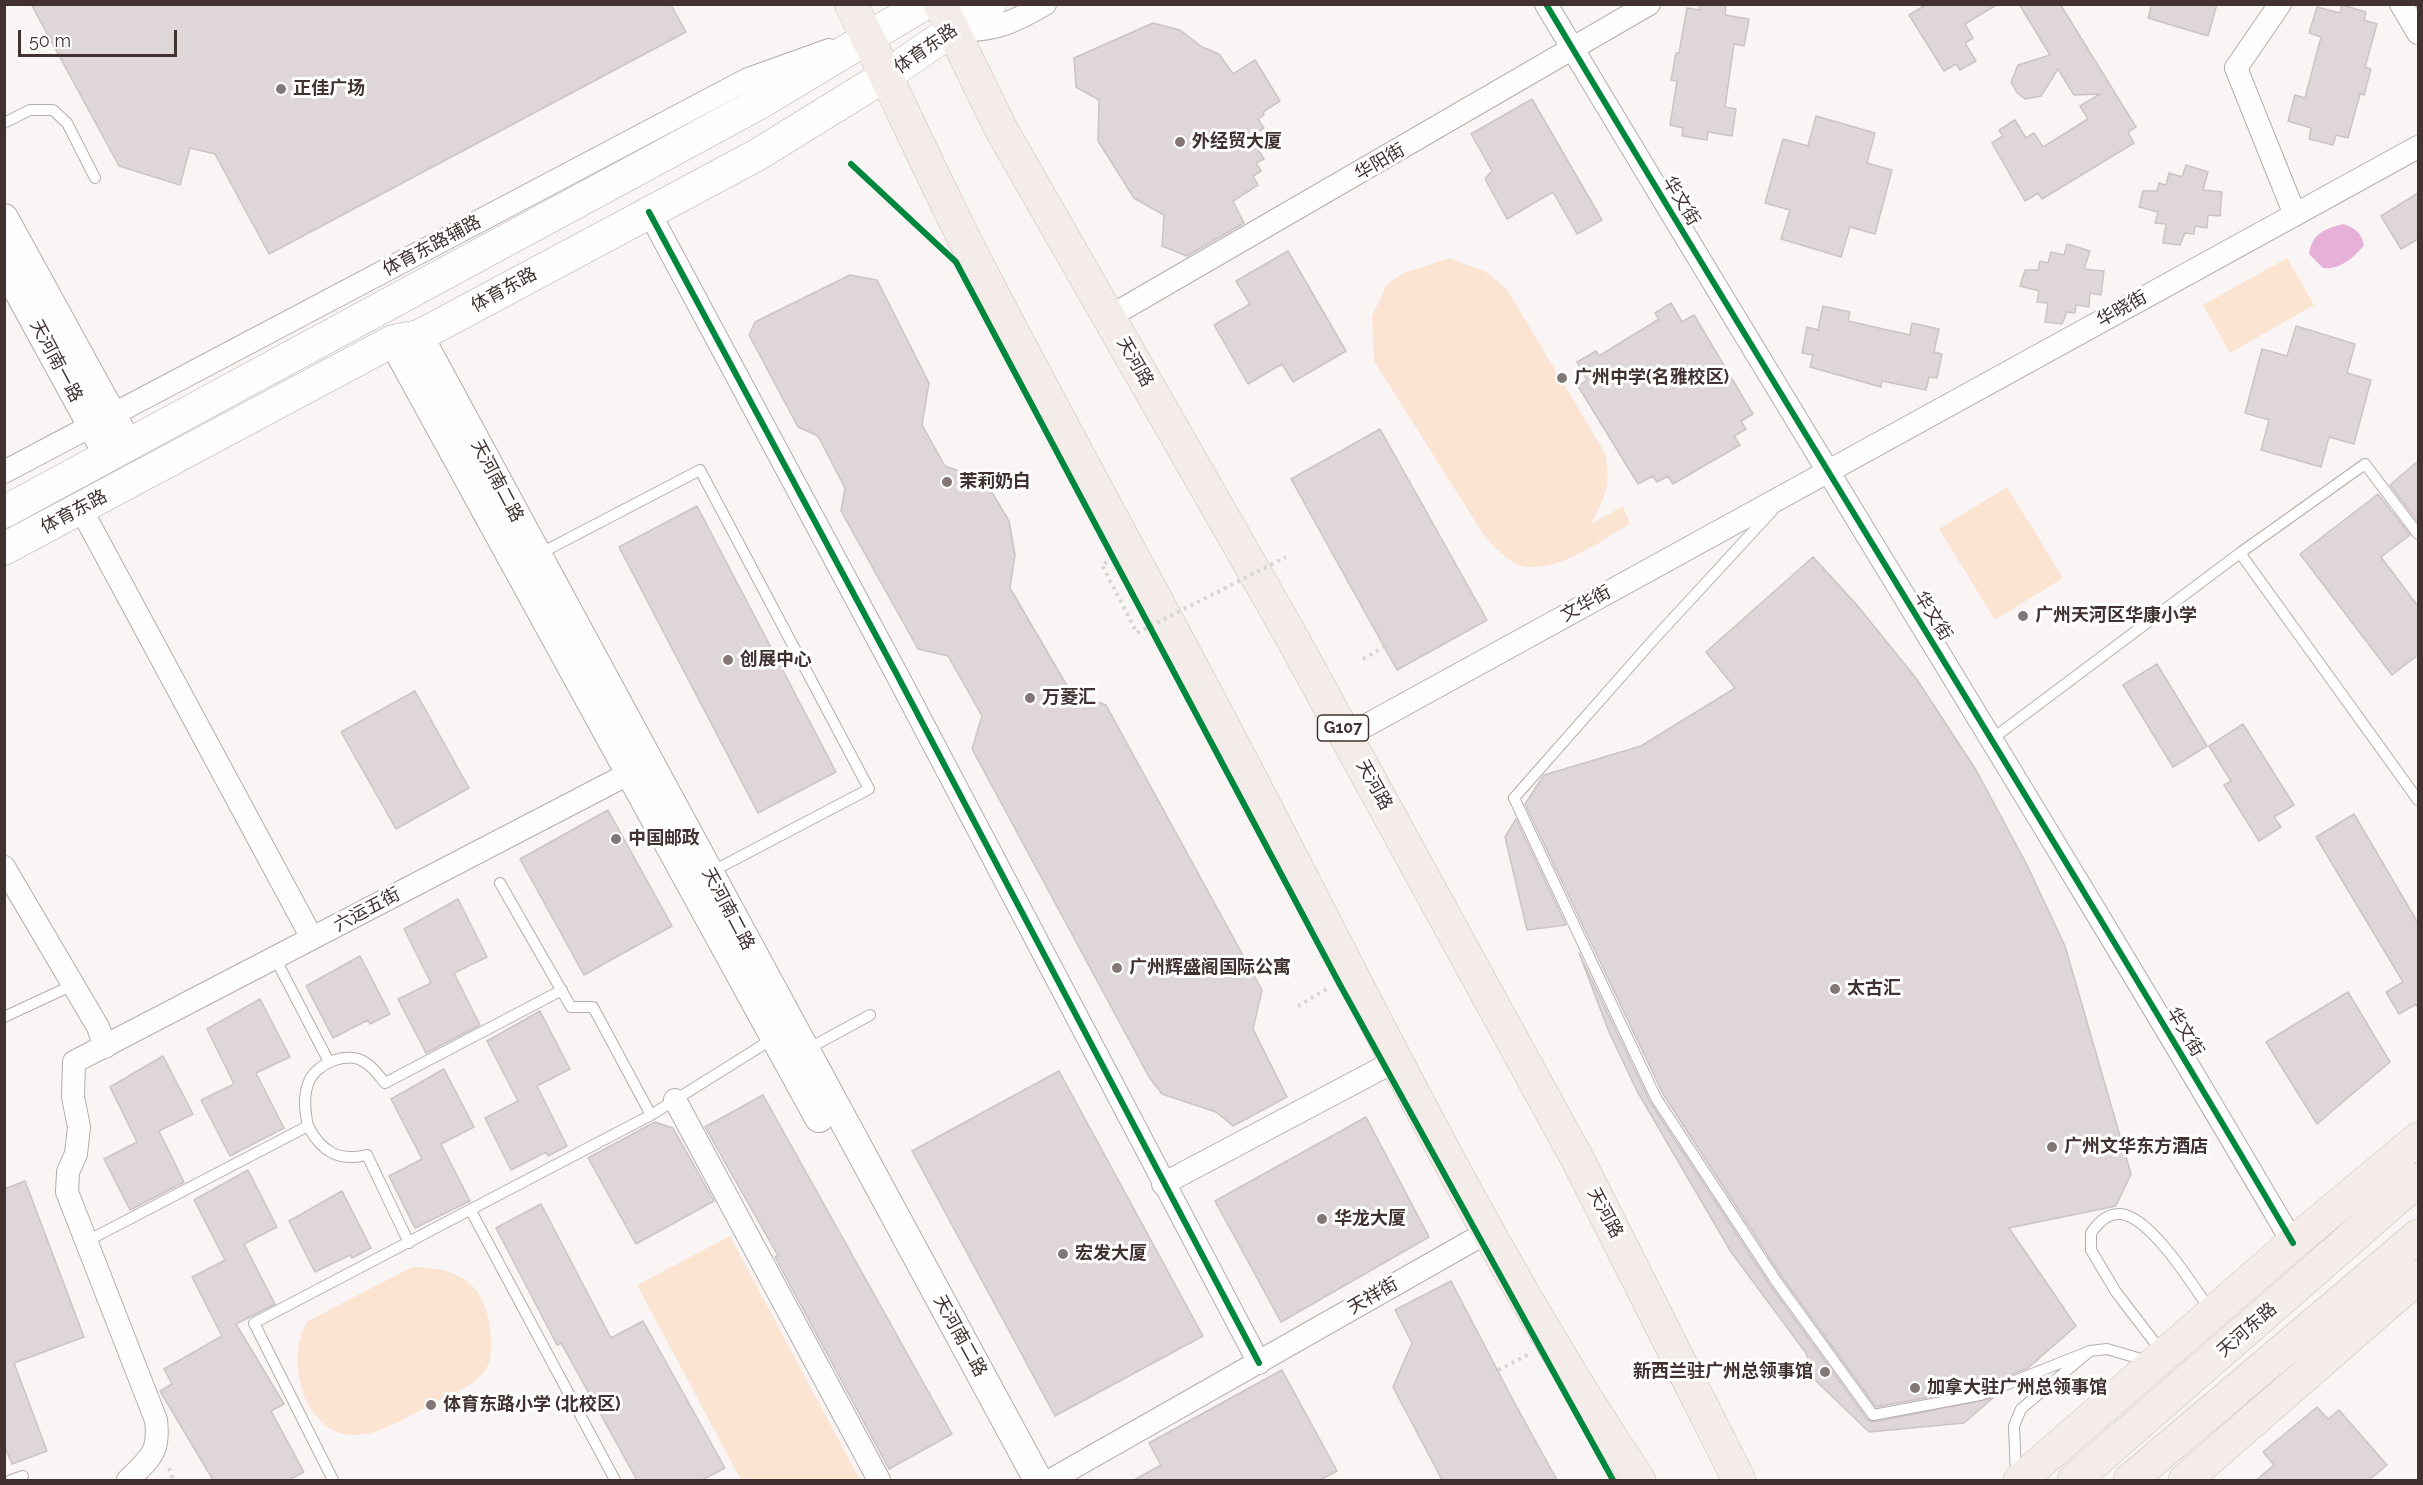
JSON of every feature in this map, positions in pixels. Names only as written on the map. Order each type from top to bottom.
[{"type":"highway","points":[[851,4],[976,261],[1170,624],[1397,1060],[1489,1231],[1570,1374],[1639,1480]]},
{"type":"highway","name":"天河路","points":[[946,17],[995,119],[1347,736],[1590,1183],[1739,1480]]},
{"type":"highway","points":[[2018,1480],[2418,1139]]},
{"type":"highway","name":"天河东路","points":[[2074,1480],[2418,1180]]},
{"type":"highway","points":[[2130,1480],[2418,1236]]},
{"type":"highway","points":[[2185,1480],[2418,1277]]},
{"type":"highway","points":[[1716,1436],[1760,1480]]},
{"type":"main road","name":"体育东路","points":[[4,512],[758,104],[924,4]]},
{"type":"main road","name":"体育东路","points":[[4,549],[758,154],[887,75],[946,17],[990,4]]},
{"type":"street","points":[[946,17],[978,32],[998,28],[1045,4]]},
{"type":"street","name":"华文街","points":[[1546,4],[1826,471],[1992,739],[2294,1243]]},
{"type":"street","name":"华阳街","points":[[1109,317],[1574,51],[1649,4]]},
{"type":"street","points":[[2280,4],[2236,68],[2295,214]]},
{"type":"street","points":[[2401,4],[2418,33]]},
{"type":"street","name":"体育东路辅路","points":[[4,472],[748,80],[868,38]]},
{"type":"street","name":"华晓街","points":[[1826,471],[2418,147]]},
{"type":"street","points":[[649,212],[889,660],[1259,1363]]},
{"type":"street","points":[[4,218],[102,421],[119,451]]},
{"type":"street","name":"天河南一路","points":[[4,265],[102,421]]},
{"type":"street","name":"天河南二路","points":[[406,338],[699,878],[1016,1480]]},
{"type":"street","name":"文华街","points":[[1347,736],[1826,471]]},
{"type":"street","points":[[81,508],[312,938]]},
{"type":"street","name":"天河南二路","points":[[527,560],[630,773],[699,878]]},
{"type":"street","name":"六运五街","points":[[87,1241],[67,1192],[68,1172],[76,1154],[79,1127],[73,1097],[74,1062],[630,773]]},
{"type":"street","points":[[4,867],[98,1027],[105,1047]]},
{"type":"street","name":"天河南二路","points":[[789,1050],[1038,1480]]},
{"type":"street","points":[[1163,1184],[1397,1060]]},
{"type":"street","points":[[675,1100],[879,1480]]},
{"type":"street","name":"天祥街","points":[[1051,1480],[1489,1231]]},
{"type":"street","points":[[87,1241],[156,1420],[158,1440],[151,1456],[128,1480]]},
{"type":"lane","points":[[4,123],[30,110],[53,110],[67,123],[95,178]]},
{"type":"lane","points":[[1992,739],[2240,553],[2365,464],[2418,534]]},
{"type":"lane","points":[[527,560],[700,470],[869,789],[699,878]]},
{"type":"lane","points":[[1790,491],[1655,638],[1514,798],[1656,1098],[1776,1281],[1873,1415],[1980,1395],[2090,1351],[2107,1350],[2161,1360]]},
{"type":"lane","points":[[2240,553],[2418,800]]},
{"type":"lane","points":[[500,883],[571,1007],[593,1007],[651,1115]]},
{"type":"lane","points":[[275,958],[329,1062]]},
{"type":"lane","points":[[4,1017],[73,985]]},
{"type":"lane","points":[[409,1243],[367,1155],[353,1158],[333,1156],[315,1141],[308,1126],[304,1106],[308,1083],[320,1068],[343,1057],[366,1062],[385,1083],[562,990]]},
{"type":"lane","points":[[333,1480],[254,1323],[471,1211],[675,1100],[870,1015]]},
{"type":"lane","points":[[87,1241],[308,1126]]},
{"type":"lane","points":[[471,1211],[615,1480]]},
{"type":"lane","points":[[2161,1360],[2091,1250],[2091,1233],[2102,1219],[2120,1214],[2140,1222],[2172,1258],[2213,1314]]},
{"type":"lane","points":[[2018,1480],[2014,1426],[2021,1409],[2090,1351]]},
{"type":"lane","points":[[12,1480],[23,1476]]},
{"type":"path","points":[[1113,558],[1102,565],[1137,633],[1286,557]]},
{"type":"path","points":[[1146,620],[1151,630]]},
{"type":"path","points":[[1363,659],[1384,647]]},
{"type":"path","points":[[1298,1006],[1339,983]]},
{"type":"path","points":[[1485,1377],[1538,1349]]},
{"type":"shaded area","points":[[2343,224],[2357,231],[2364,245],[2346,262],[2335,267],[2323,268],[2309,254],[2313,241],[2325,230]]},
{"type":"shaded area","points":[[1449,258],[1484,271],[1506,288],[1605,453],[1606,490],[1591,524],[1623,506],[1630,524],[1567,559],[1540,567],[1520,566],[1509,560],[1485,537],[1374,361],[1372,316],[1387,284],[1404,273]]},
{"type":"shaded area","points":[[2287,258],[2314,305],[2230,353],[2203,305]]},
{"type":"shaded area","points":[[2007,487],[2063,578],[1995,620],[1939,529]]},
{"type":"shaded area","points":[[730,1236],[860,1480],[741,1480],[637,1285]]},
{"type":"shaded area","points":[[412,1267],[443,1270],[455,1274],[475,1289],[482,1299],[490,1329],[491,1347],[488,1365],[478,1378],[463,1388],[390,1426],[359,1435],[345,1434],[331,1429],[311,1409],[302,1389],[298,1369],[298,1349],[303,1330],[308,1321]]},
{"type":"building","name":"正佳广场","points":[[31,4],[666,4],[671,5],[686,32],[269,254],[215,154],[190,148],[180,185],[119,166]]},
{"type":"building","points":[[1700,4],[1726,4],[1725,15],[1749,19],[1744,46],[1734,44],[1725,107],[1736,109],[1732,136],[1708,132],[1707,140],[1682,136],[1683,128],[1670,125],[1677,81],[1671,80],[1676,53],[1679,53],[1687,8],[1699,10]]},
{"type":"building","points":[[1927,4],[1998,4],[1965,24],[1973,38],[1965,43],[1976,61],[1960,70],[1956,64],[1944,71],[1909,15]]},
{"type":"building","points":[[2019,4],[2060,4],[2136,127],[2128,132],[2134,143],[2042,199],[2038,193],[2025,201],[1992,143],[2003,136],[1999,130],[2015,120],[2026,138],[2034,133],[2043,147],[2088,119],[2080,106],[2100,94],[2074,95],[2058,69],[2041,96],[2025,99],[2017,93],[2011,82],[2018,65],[2050,55]]},
{"type":"building","points":[[2152,4],[2217,4],[2208,36],[2148,18]]},
{"type":"building","points":[[2342,5],[2366,12],[2364,20],[2377,24],[2365,67],[2371,69],[2364,95],[2360,94],[2348,138],[2336,135],[2333,145],[2309,139],[2311,128],[2288,121],[2295,95],[2305,98],[2321,37],[2309,33],[2317,7],[2340,13]]},
{"type":"building","name":"外经贸大厦","points":[[1153,23],[1180,30],[1202,47],[1219,54],[1233,74],[1255,60],[1280,101],[1263,112],[1264,115],[1258,119],[1264,128],[1256,133],[1263,143],[1257,148],[1264,159],[1256,163],[1261,171],[1253,176],[1258,185],[1233,201],[1244,223],[1187,256],[1162,246],[1164,215],[1134,198],[1098,141],[1099,100],[1076,87],[1074,58]]},
{"type":"building","points":[[1532,99],[1602,220],[1577,234],[1553,192],[1507,219],[1485,179],[1492,171],[1471,134]]},
{"type":"building","points":[[1816,116],[1875,133],[1867,163],[1892,170],[1875,234],[1850,227],[1841,257],[1781,239],[1790,210],[1765,203],[1783,139],[1808,146]]},
{"type":"building","points":[[2186,165],[2208,172],[2203,190],[2222,192],[2220,216],[2208,215],[2207,228],[2195,226],[2194,234],[2185,233],[2180,245],[2163,243],[2166,224],[2155,223],[2158,212],[2139,207],[2143,191],[2157,191],[2159,183],[2166,185],[2169,173],[2182,177]]},
{"type":"building","points":[[2418,193],[2418,239],[2401,249],[2381,216]]},
{"type":"building","points":[[2067,244],[2090,251],[2084,269],[2104,271],[2101,295],[2090,293],[2089,307],[2076,305],[2075,313],[2067,312],[2062,324],[2045,322],[2048,303],[2037,302],[2039,291],[2020,286],[2025,270],[2038,270],[2040,261],[2048,263],[2051,252],[2064,255]]},
{"type":"building","points":[[1288,251],[1346,351],[1293,382],[1282,364],[1248,384],[1214,325],[1250,304],[1236,281]]},
{"type":"building","name":"万菱汇","points":[[850,275],[877,280],[929,383],[922,425],[945,466],[970,475],[993,494],[1009,521],[1015,555],[1010,588],[1070,691],[1106,705],[1262,990],[1253,1029],[1287,1097],[1233,1126],[1216,1112],[1162,1094],[1149,1077],[972,749],[982,716],[948,656],[918,649],[841,511],[845,488],[818,436],[798,427],[749,335],[755,322]]},
{"type":"building","points":[[1671,303],[1682,322],[1694,315],[1753,414],[1741,421],[1746,429],[1734,436],[1740,445],[1673,484],[1668,476],[1657,482],[1653,476],[1638,484],[1578,386],[1587,380],[1577,362],[1596,351],[1599,356],[1659,319],[1655,313]]},
{"type":"building","points":[[1823,306],[1850,312],[1848,321],[1910,335],[1912,323],[1939,329],[1934,352],[1942,354],[1937,378],[1929,377],[1926,390],[1882,381],[1881,387],[1810,367],[1813,355],[1802,353],[1807,327],[1818,330]]},
{"type":"building","points":[[2296,326],[2355,344],[2347,373],[2371,380],[2354,444],[2329,437],[2321,467],[2261,450],[2269,420],[2245,413],[2262,349],[2287,356]]},
{"type":"building","points":[[1380,429],[1487,620],[1397,670],[1291,479]]},
{"type":"building","points":[[2418,461],[2418,522],[2390,485]]},
{"type":"building","points":[[2378,494],[2410,535],[2381,557],[2418,606],[2418,655],[2392,675],[2300,554]]},
{"type":"building","name":"创展中心","points":[[697,506],[836,772],[758,813],[619,547]]},
{"type":"building","name":"太古汇","points":[[1813,557],[1856,604],[1916,678],[1976,770],[2026,863],[2065,946],[2131,1174],[2116,1206],[2009,1228],[2076,1326],[2028,1368],[1978,1388],[1876,1407],[1782,1277],[1663,1094],[1525,804],[1544,775],[1641,746],[1735,688],[1706,652]]},
{"type":"building","points":[[2157,664],[2207,746],[2173,767],[2123,685]]},
{"type":"building","points":[[415,691],[469,788],[396,829],[341,732]]},
{"type":"building","points":[[2243,724],[2294,805],[2274,817],[2281,827],[2259,841],[2224,785],[2231,781],[2209,746]]},
{"type":"building","points":[[608,810],[672,926],[584,975],[520,859]]},
{"type":"building","points":[[2354,814],[2418,923],[2418,1008],[2416,1004],[2399,1014],[2386,992],[2403,982],[2316,837]]},
{"type":"building","points":[[1516,819],[1566,925],[1527,930],[1505,837]]},
{"type":"building","points":[[458,899],[487,957],[454,973],[480,1025],[426,1053],[398,999],[431,983],[404,929]]},
{"type":"building","points":[[1579,953],[1650,1102],[1770,1285],[1867,1419],[1874,1422],[1993,1398],[1964,1423],[1869,1432],[1814,1379],[1806,1353],[1731,1252],[1637,1091],[1609,1032]]},
{"type":"building","points":[[360,956],[390,1014],[370,1024],[368,1020],[333,1038],[306,986]]},
{"type":"building","points":[[2348,992],[2390,1062],[2317,1124],[2266,1042]]},
{"type":"building","points":[[260,999],[290,1057],[256,1073],[284,1128],[230,1156],[201,1100],[234,1084],[207,1029]]},
{"type":"building","points":[[540,1011],[570,1069],[537,1086],[567,1146],[548,1156],[546,1152],[511,1170],[485,1118],[518,1101],[487,1041]]},
{"type":"building","points":[[163,1056],[193,1114],[159,1131],[184,1182],[130,1210],[104,1159],[137,1142],[110,1087]]},
{"type":"building","points":[[444,1069],[474,1127],[441,1144],[470,1201],[415,1228],[389,1176],[422,1159],[391,1099]]},
{"type":"building","name":"宏发大厦","points":[[1059,1071],[1203,1336],[1055,1416],[912,1151]]},
{"type":"building","points":[[763,1095],[952,1434],[889,1469],[775,1257],[778,1256],[705,1127]]},
{"type":"building","name":"华龙大厦","points":[[1366,1117],[1429,1237],[1281,1322],[1215,1201]]},
{"type":"building","points":[[655,1122],[673,1128],[714,1201],[636,1244],[588,1158]]},
{"type":"building","points":[[248,1170],[277,1227],[244,1244],[275,1304],[236,1324],[284,1404],[271,1411],[304,1472],[289,1480],[213,1480],[160,1391],[172,1384],[164,1369],[222,1336],[192,1277],[225,1260],[194,1200]]},
{"type":"building","points":[[25,1181],[84,1337],[14,1363],[47,1451],[12,1464],[4,1445],[4,1189]]},
{"type":"building","points":[[342,1191],[371,1248],[352,1258],[350,1255],[315,1272],[289,1221]]},
{"type":"building","points":[[541,1204],[611,1338],[643,1321],[725,1468],[702,1480],[637,1480],[561,1343],[557,1345],[496,1228]]},
{"type":"building","points":[[1451,1281],[1557,1480],[1442,1480],[1393,1387],[1412,1343],[1395,1310]]},
{"type":"building","points":[[1282,1370],[1337,1471],[1320,1480],[1134,1480],[1161,1465],[1149,1443]]},
{"type":"building","points":[[2317,1407],[2328,1419],[2339,1410],[2387,1465],[2369,1480],[2256,1480],[2274,1465],[2263,1452]]},
{"type":"cycle path","points":[[1546,4],[2108,932],[2293,1243]]},
{"type":"cycle path","points":[[851,164],[956,262],[1339,983],[1613,1480]]},
{"type":"cycle path","points":[[649,212],[895,671],[1259,1363]]},
{"type":"place","name":"正佳广场","points":[[281,89]]},
{"type":"place","name":"外经贸大厦","points":[[1180,142]]},
{"type":"place","name":"广州中学(名雅校区)","points":[[1562,378]]},
{"type":"place","name":"茉莉奶白","points":[[947,482]]},
{"type":"place","name":"广州天河区华康小学","points":[[2023,616]]},
{"type":"place","name":"创展中心","points":[[728,660]]},
{"type":"place","name":"万菱汇","points":[[1030,698]]},
{"type":"place","name":"中国邮政","points":[[616,839]]},
{"type":"place","name":"广州辉盛阁国际公寓","points":[[1117,968]]},
{"type":"place","name":"太古汇","points":[[1835,989]]},
{"type":"place","name":"广州文华东方酒店","points":[[2052,1147]]},
{"type":"place","name":"华龙大厦","points":[[1322,1219]]},
{"type":"place","name":"宏发大厦","points":[[1063,1254]]},
{"type":"place","name":"新西兰驻广州总领事馆","points":[[1825,1372]]},
{"type":"place","name":"加拿大驻广州总领事馆","points":[[1915,1388]]},
{"type":"place","name":"体育东路小学 (北校区)","points":[[431,1405]]}]
